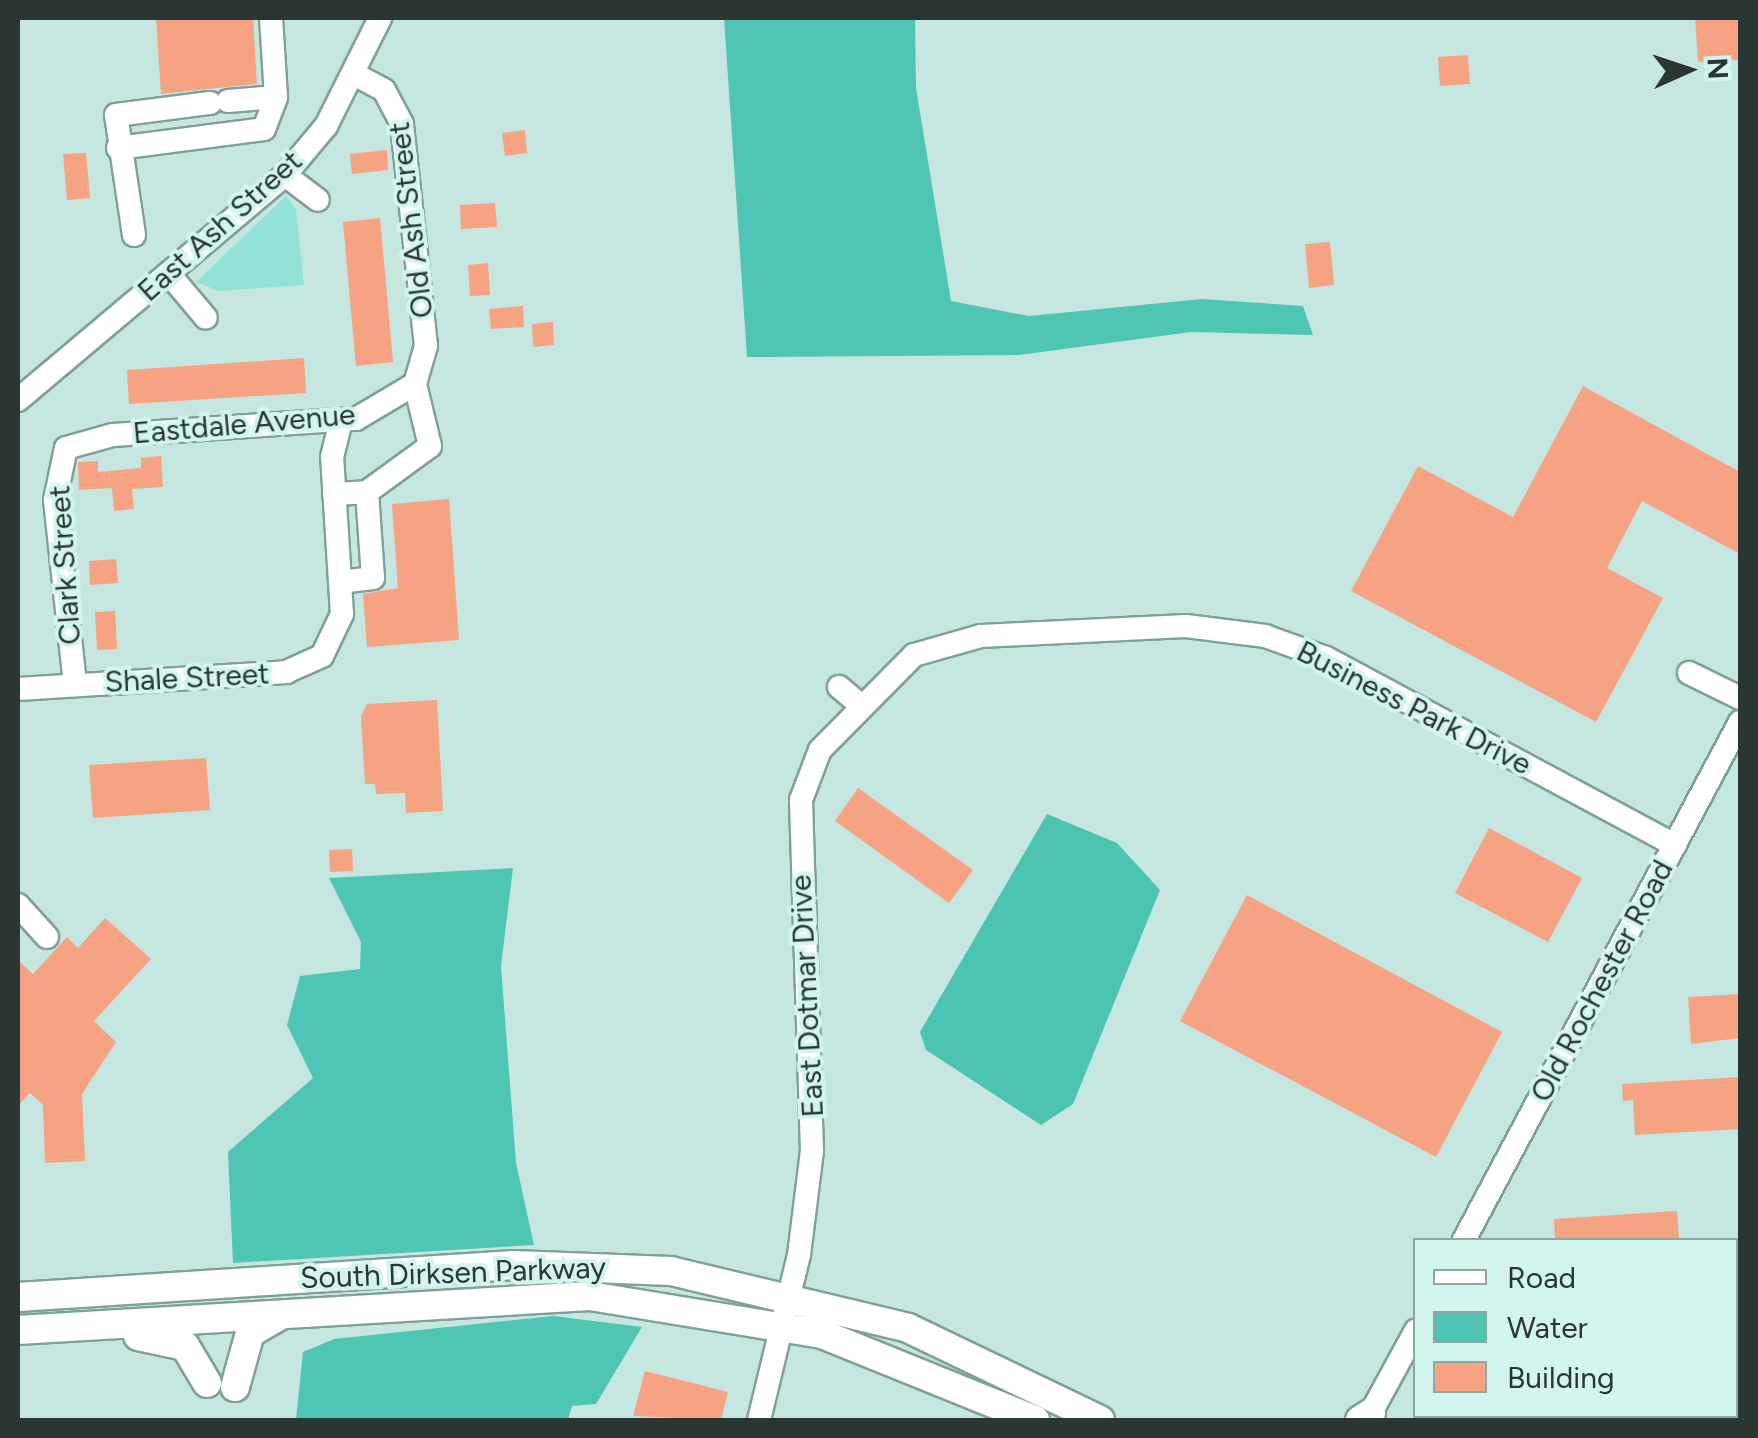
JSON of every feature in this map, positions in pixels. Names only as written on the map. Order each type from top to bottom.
[{"type":"main road","name":"South Dirksen Parkway","points":[[18,1297],[544,1264],[670,1271],[791,1294],[947,1342],[1100,1420]]},
{"type":"main road","name":"South Dirksen Parkway","points":[[18,1330],[590,1296],[784,1324],[918,1367],[1035,1420]]},
{"type":"main road","points":[[235,1387],[250,1333],[292,1312]]},
{"type":"main road","points":[[49,1328],[79,1340],[160,1334],[185,1346],[207,1383]]},
{"type":"street","points":[[118,148],[248,138],[272,121],[276,97],[271,18]]},
{"type":"street","name":"East Ash Street","points":[[18,400],[285,175],[356,76],[380,18]]},
{"type":"street","name":"Old Ash Street","points":[[356,76],[384,90],[402,124],[426,346],[415,384]]},
{"type":"street","points":[[134,235],[118,148],[119,110],[276,97]]},
{"type":"street","points":[[285,175],[318,200]]},
{"type":"street","points":[[169,274],[206,318]]},
{"type":"street","points":[[334,494],[366,492],[430,446],[415,384]]},
{"type":"street","name":"Eastdale Avenue","points":[[66,448],[113,435],[341,420],[415,384]]},
{"type":"street","points":[[341,420],[334,494],[342,582],[373,578],[366,492]]},
{"type":"street","name":"Clark Street","points":[[66,448],[55,500],[75,684]]},
{"type":"street","name":"Shale Street","points":[[18,689],[286,672],[310,665],[338,630],[342,582]]},
{"type":"street","name":"Business Park Drive","points":[[858,703],[898,666],[953,640],[1238,632],[1326,658],[1675,844]]},
{"type":"street","points":[[1689,672],[1740,698]]},
{"type":"street","points":[[839,686],[858,703]]},
{"type":"street","name":"East Dotmar Drive","points":[[759,1420],[791,1294],[816,1069],[798,819],[812,765],[858,703]]},
{"type":"street","name":"Old Rochester Road","points":[[1465,1238],[1740,722]]},
{"type":"street","points":[[18,905],[47,937]]},
{"type":"street","points":[[1366,1418],[1413,1335]]},
{"type":"shaded area","points":[[724,18],[915,18],[916,88],[951,301],[1029,316],[1202,299],[1303,306],[1313,335],[1191,332],[1019,355],[747,357]]},
{"type":"shaded area","points":[[286,196],[296,209],[304,285],[219,291],[196,282]]},
{"type":"shaded area","points":[[513,868],[501,966],[516,1163],[534,1245],[233,1263],[228,1152],[313,1078],[287,1025],[300,976],[360,969],[361,942],[329,878]]},
{"type":"shaded area","points":[[553,1316],[642,1327],[596,1404],[572,1406],[568,1420],[296,1420],[303,1352],[334,1339]]},
{"type":"water","points":[[1047,814],[1117,843],[1160,890],[1073,1104],[1041,1125],[926,1050],[920,1032]]},
{"type":"building","points":[[156,18],[253,18],[257,84],[161,94]]},
{"type":"building","points":[[1695,18],[1740,18],[1740,60],[1698,62]]},
{"type":"building","points":[[1468,55],[1470,84],[1440,86],[1438,57]]},
{"type":"building","points":[[525,130],[527,153],[505,156],[502,133]]},
{"type":"building","points":[[387,150],[388,170],[352,174],[350,154]]},
{"type":"building","points":[[86,153],[90,198],[67,200],[63,154]]},
{"type":"building","points":[[495,203],[497,227],[461,229],[460,205]]},
{"type":"building","points":[[380,218],[393,362],[356,366],[343,222]]},
{"type":"building","points":[[1330,242],[1334,285],[1309,288],[1305,244]]},
{"type":"building","points":[[488,263],[490,295],[470,296],[468,265]]},
{"type":"building","points":[[523,306],[524,327],[491,329],[489,309]]},
{"type":"building","points":[[553,322],[554,345],[533,347],[532,324]]},
{"type":"building","points":[[304,358],[306,393],[129,404],[127,370]]},
{"type":"building","points":[[1583,386],[1740,472],[1740,554],[1642,501],[1607,568],[1663,598],[1596,722],[1351,591],[1418,466],[1513,517]]},
{"type":"building","points":[[161,456],[163,487],[132,489],[134,509],[114,511],[112,488],[79,490],[78,462],[98,461],[98,472],[141,468],[141,458]]},
{"type":"building","points":[[449,499],[459,640],[367,647],[363,594],[398,588],[392,504]]},
{"type":"building","points":[[116,559],[118,583],[90,585],[89,561]]},
{"type":"building","points":[[115,611],[117,649],[97,650],[95,612]]},
{"type":"building","points":[[437,700],[443,811],[406,813],[405,793],[376,794],[375,784],[365,784],[361,716],[367,704]]},
{"type":"building","points":[[206,758],[210,810],[93,818],[89,765]]},
{"type":"building","points":[[858,788],[973,870],[949,903],[835,821]]},
{"type":"building","points":[[1489,828],[1582,878],[1548,942],[1455,893]]},
{"type":"building","points":[[352,849],[353,871],[330,872],[329,850]]},
{"type":"building","points":[[1247,895],[1502,1032],[1436,1157],[1180,1021]]},
{"type":"building","points":[[105,918],[151,959],[94,1021],[116,1042],[82,1094],[85,1161],[45,1163],[43,1105],[30,1093],[18,1106],[18,960],[33,974],[67,937],[78,948]]},
{"type":"building","points":[[1740,994],[1740,1038],[1691,1044],[1688,997]]},
{"type":"building","points":[[1740,1077],[1740,1129],[1635,1135],[1633,1100],[1623,1101],[1622,1084]]},
{"type":"building","points":[[1677,1211],[1679,1238],[1555,1238],[1554,1219]]},
{"type":"building","points":[[645,1371],[728,1392],[721,1420],[633,1416]]}]
